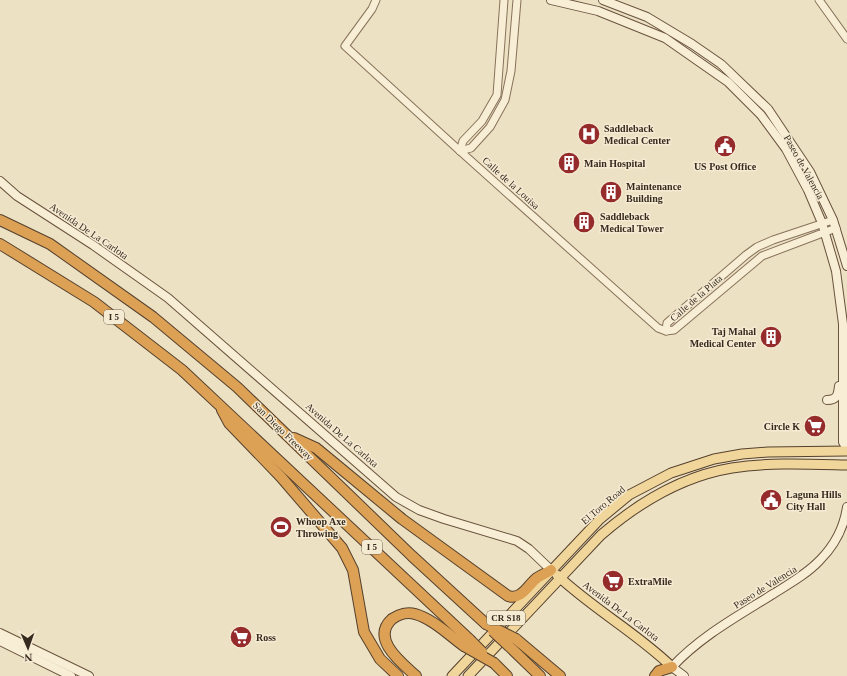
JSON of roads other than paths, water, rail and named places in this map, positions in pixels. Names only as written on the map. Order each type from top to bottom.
[{"type":"highway","name":"San Diego Freeway","points":[[0,220],[50,244],[153,316],[237,387],[412,556],[486,624],[513,643]]},
{"type":"highway","name":"I 5","points":[[0,244],[94,302],[182,370],[219,403],[467,643]]},
{"type":"highway","points":[[219,403],[229,423],[281,477],[342,548],[353,570],[364,632],[380,659],[398,676]]},
{"type":"highway","points":[[289,436],[316,448],[402,519],[508,596],[516,598],[537,578],[552,570]]},
{"type":"highway","points":[[416,676],[393,655],[386,641],[385,632],[388,623],[394,617],[408,613],[417,614],[467,643],[494,663],[507,676]]},
{"type":"highway","points":[[513,643],[540,676]]},
{"type":"highway","points":[[513,643],[560,676]]},
{"type":"highway","points":[[655,676],[659,671],[671,672]]},
{"type":"main road","name":"Paseo de Valencia","points":[[551,0],[598,11],[665,38],[728,82],[761,116],[786,149],[808,190],[825,231],[833,257],[843,324],[843,442],[847,450]]},
{"type":"main road","name":"Paseo de Valencia","points":[[604,0],[647,17],[692,44],[721,64],[768,110],[810,172],[834,224],[847,266]]},
{"type":"main road","name":"Avenida De La Carlota","points":[[0,181],[17,196],[93,245],[168,298],[396,498],[419,510],[444,519],[517,541],[529,549],[560,579],[654,650],[671,672],[684,676]]},
{"type":"main road","points":[[842,370],[838,395],[832,400],[826,401],[843,408]]},
{"type":"main road","name":"El Toro Road","points":[[452,676],[600,519],[629,495],[671,473],[714,459],[742,454],[788,451],[847,450]]},
{"type":"main road","name":"CR S18","points":[[468,676],[601,535],[620,519],[642,505],[680,484],[715,472],[747,466],[793,464],[847,465]]},
{"type":"main road","name":"Paseo de Valencia","points":[[671,672],[705,638],[816,565],[826,554],[837,536],[847,507]]},
{"type":"main road","points":[[0,633],[89,676]]},
{"type":"main road","points":[[0,641],[71,676]]},
{"type":"street","name":"Calle de la Louisa","points":[[376,0],[372,9],[345,46],[460,152],[656,327],[666,331]]},
{"type":"street","points":[[460,152],[463,141],[482,121],[497,95],[504,0]]},
{"type":"street","points":[[460,152],[471,148],[490,127],[505,100],[511,71],[517,0]]},
{"type":"street","points":[[819,0],[847,39]]},
{"type":"street","name":"Calle de la Plata","points":[[822,223],[834,224],[825,231],[762,256],[674,330],[666,331],[667,323],[752,251],[773,240],[822,223]]},
{"type":"place","name":"Saddleback Medical Center","points":[[589,134]]},
{"type":"place","name":"US Post Office","points":[[725,146]]},
{"type":"place","name":"Main Hospital","points":[[569,163]]},
{"type":"place","name":"Maintenance Building","points":[[611,192]]},
{"type":"place","name":"Saddleback Medical Tower","points":[[584,222]]},
{"type":"place","name":"Taj Mahal Medical Center","points":[[771,337]]},
{"type":"place","name":"Circle K","points":[[815,426]]},
{"type":"place","name":"Laguna Hills City Hall","points":[[771,500]]},
{"type":"place","name":"Whoop Axe Throwing","points":[[281,527]]},
{"type":"place","name":"ExtraMile","points":[[613,581]]},
{"type":"place","name":"Ross","points":[[241,637]]}]
